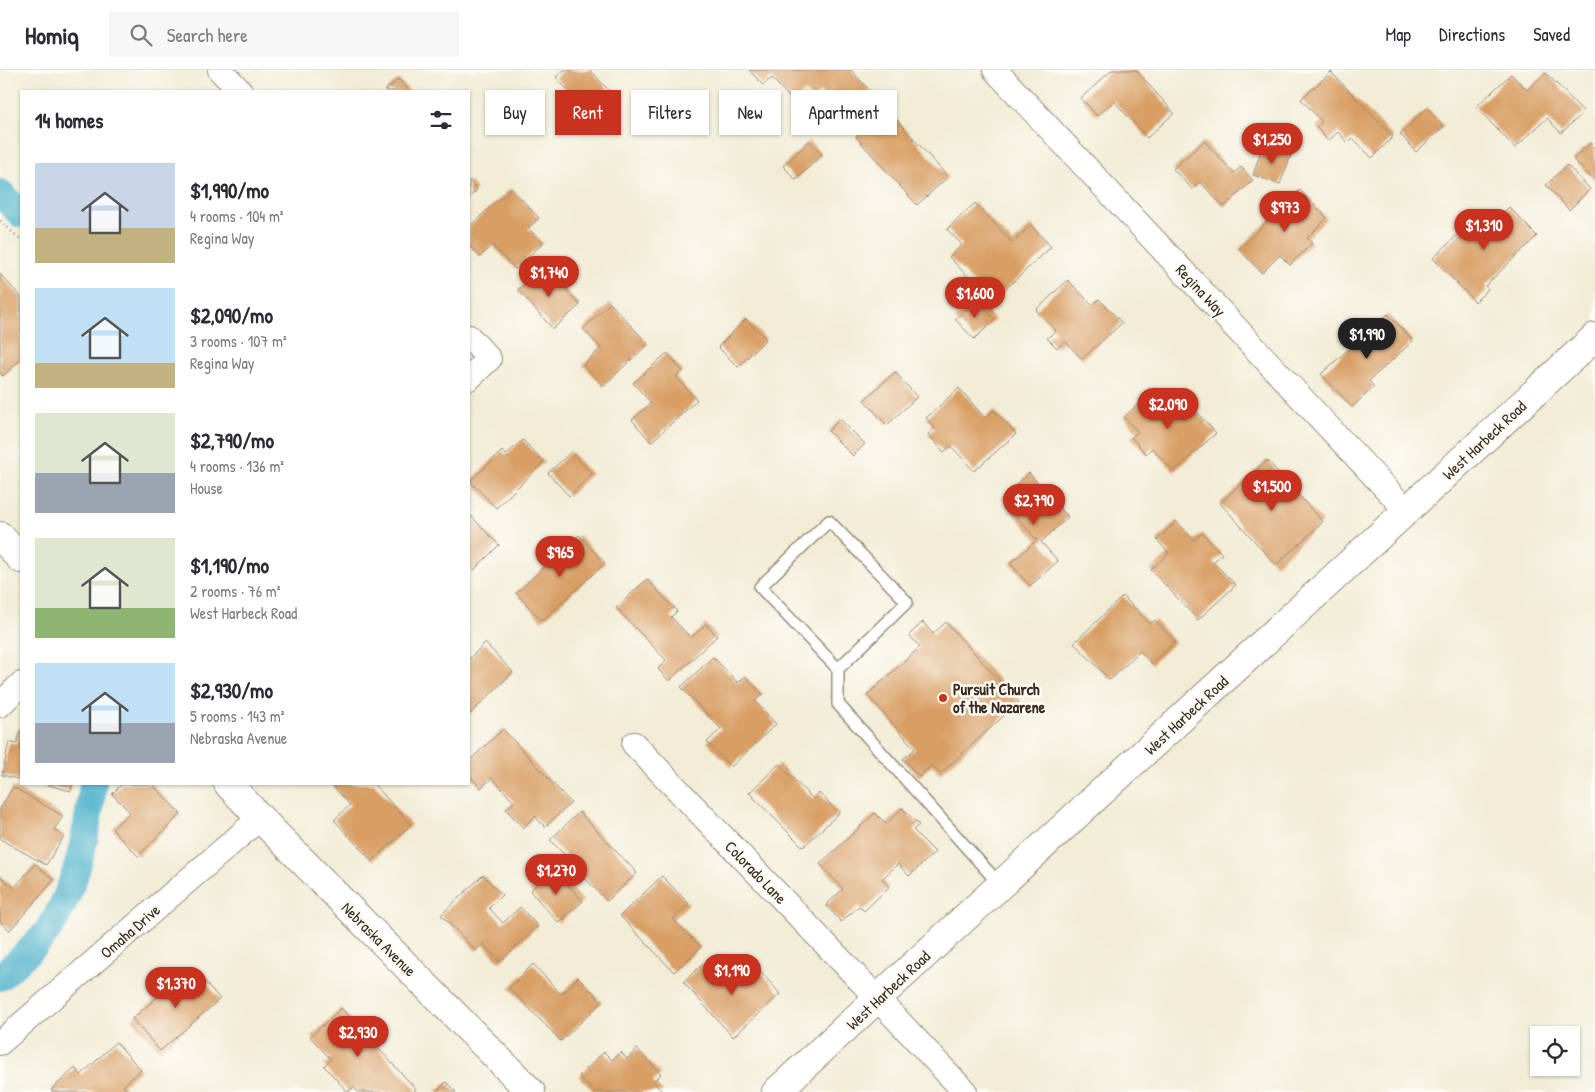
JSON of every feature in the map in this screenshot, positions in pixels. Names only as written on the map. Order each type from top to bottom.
[{"type":"street","points":[[220,70],[239,90]]},
{"type":"street","name":"Regina Way","points":[[995,70],[1407,511]]},
{"type":"street","points":[[470,338],[489,359],[470,377]]},
{"type":"street","name":"West Harbeck Road","points":[[776,1092],[1595,338]]},
{"type":"street","points":[[0,536],[20,558]]},
{"type":"street","points":[[0,704],[20,685]]},
{"type":"street","name":"Colorado Lane","points":[[634,744],[966,1092]]},
{"type":"street","name":"Nebraska Avenue","points":[[229,785],[531,1092]]},
{"type":"street","name":"Omaha Drive","points":[[0,1043],[260,818]]},
{"type":"lane","points":[[838,669],[907,602],[829,521],[760,587],[838,669],[838,704],[1001,886]]},
{"type":"path","points":[[0,221],[20,239]]},
{"type":"building","points":[[564,70],[590,70],[609,90],[567,90],[556,77]]},
{"type":"building","points":[[749,70],[851,70],[869,90],[791,90],[791,100],[772,78],[763,85]]},
{"type":"building","points":[[1112,70],[1136,70],[1174,113],[1147,138],[1114,101],[1097,116],[1081,98]]},
{"type":"building","points":[[1331,72],[1393,137],[1372,158],[1353,138],[1348,143],[1338,132],[1328,141],[1316,127],[1322,122],[1301,99]]},
{"type":"building","points":[[1546,73],[1584,112],[1561,133],[1547,118],[1515,148],[1476,107],[1511,74],[1527,90]]},
{"type":"building","points":[[398,79],[409,90],[386,90]]},
{"type":"building","points":[[1427,108],[1444,126],[1416,152],[1400,134]]},
{"type":"building","points":[[897,120],[948,177],[917,205],[856,137],[858,135],[897,135]]},
{"type":"building","points":[[809,141],[822,154],[796,180],[783,166]]},
{"type":"building","points":[[1204,141],[1234,173],[1241,167],[1253,180],[1224,207],[1200,182],[1192,189],[1173,169]]},
{"type":"building","points":[[1590,143],[1595,148],[1595,181],[1573,159]]},
{"type":"building","points":[[1263,145],[1291,155],[1280,184],[1253,175]]},
{"type":"building","points":[[1567,165],[1590,189],[1569,210],[1546,185]]},
{"type":"building","points":[[470,181],[477,190],[470,197]]},
{"type":"building","points":[[511,188],[539,218],[528,228],[543,243],[515,269],[492,245],[480,257],[470,246],[470,226]]},
{"type":"building","points":[[1300,190],[1327,218],[1307,238],[1312,243],[1290,265],[1280,255],[1262,273],[1239,249]]},
{"type":"building","points":[[975,203],[1013,243],[1031,225],[1051,247],[997,297],[984,283],[979,288],[949,257],[962,245],[947,229]]},
{"type":"building","points":[[1509,207],[1537,236],[1485,286],[1488,289],[1475,302],[1433,258],[1478,216],[1488,227]]},
{"type":"building","points":[[545,266],[580,305],[553,329],[518,290]]},
{"type":"building","points":[[0,274],[20,296],[20,360],[3,376],[0,373]]},
{"type":"building","points":[[1068,280],[1092,305],[1099,299],[1122,323],[1082,359],[1065,341],[1057,348],[1047,338],[1056,331],[1036,310]]},
{"type":"building","points":[[977,300],[995,320],[974,339],[955,319]]},
{"type":"building","points":[[610,303],[648,344],[603,386],[583,365],[601,348],[583,329]]},
{"type":"building","points":[[1388,314],[1413,341],[1369,381],[1374,387],[1352,407],[1321,374]]},
{"type":"building","points":[[746,319],[766,339],[738,367],[718,347]]},
{"type":"building","points":[[667,353],[683,371],[676,377],[697,400],[651,442],[632,420],[651,403],[633,383]]},
{"type":"building","points":[[895,372],[917,397],[887,425],[864,400]]},
{"type":"building","points":[[959,388],[985,418],[994,410],[1016,434],[974,471],[951,446],[944,452],[928,434],[935,428],[926,418]]},
{"type":"building","points":[[1156,388],[1184,419],[1194,409],[1216,433],[1174,472],[1152,448],[1146,454],[1131,437],[1138,432],[1124,417]]},
{"type":"building","points":[[840,419],[865,444],[853,456],[828,431]]},
{"type":"building","points":[[523,440],[544,462],[496,508],[470,481],[502,451],[506,455]]},
{"type":"building","points":[[571,452],[592,474],[569,496],[548,473]]},
{"type":"building","points":[[1267,460],[1323,522],[1276,565],[1220,503]]},
{"type":"building","points":[[1029,473],[1068,517],[1041,542],[1058,561],[1030,586],[1010,563],[1037,540],[1010,510],[1012,509],[1002,498]]},
{"type":"building","points":[[470,515],[499,545],[474,570],[470,566]]},
{"type":"building","points":[[1176,521],[1194,540],[1202,533],[1222,554],[1213,562],[1236,585],[1198,620],[1151,570],[1169,553],[1157,540]]},
{"type":"building","points":[[579,535],[605,563],[542,621],[516,593]]},
{"type":"building","points":[[647,579],[677,611],[671,617],[691,638],[706,624],[717,636],[669,681],[658,669],[666,660],[616,608]]},
{"type":"building","points":[[1123,596],[1150,624],[1155,620],[1175,642],[1152,664],[1140,651],[1110,680],[1074,643]]},
{"type":"building","name":"Pursuit Church of the Nazarene","points":[[923,622],[933,634],[946,622],[1019,702],[940,774],[932,765],[919,777],[903,759],[915,749],[867,695],[920,647],[909,635]]},
{"type":"building","points":[[485,643],[513,672],[470,714],[470,658]]},
{"type":"building","points":[[713,657],[738,683],[745,676],[763,694],[755,701],[776,724],[731,767],[707,742],[721,729],[681,687]]},
{"type":"building","points":[[503,729],[571,803],[545,827],[535,816],[523,828],[506,809],[514,802],[492,778],[481,788],[470,776],[470,760]]},
{"type":"building","points":[[20,730],[20,780],[2,775],[9,742],[17,744]]},
{"type":"building","points":[[779,764],[813,799],[819,793],[839,813],[803,847],[749,793]]},
{"type":"building","points":[[48,785],[72,785],[71,791]]},
{"type":"building","points":[[121,785],[153,785],[181,814],[138,856],[112,829],[130,812],[112,794]]},
{"type":"building","points":[[332,785],[375,785],[411,825],[372,861],[334,820],[350,805]]},
{"type":"building","points":[[13,787],[63,816],[54,830],[64,836],[46,865],[0,839],[0,809]]},
{"type":"building","points":[[902,808],[919,825],[913,830],[935,852],[909,876],[898,864],[882,879],[889,887],[864,911],[859,906],[841,922],[826,905],[843,889],[820,864],[875,813],[886,824]]},
{"type":"building","points":[[579,812],[637,873],[607,901],[578,871],[568,881],[556,868],[568,858],[550,840]]},
{"type":"building","points":[[35,864],[54,880],[10,930],[0,922],[0,876],[14,888]]},
{"type":"building","points":[[553,869],[583,901],[559,923],[530,891]]},
{"type":"building","points":[[483,875],[502,895],[489,908],[503,923],[520,907],[538,926],[500,962],[483,944],[476,951],[441,915]]},
{"type":"building","points":[[662,876],[689,904],[673,919],[701,947],[674,972],[620,916]]},
{"type":"building","points":[[533,964],[561,994],[578,977],[602,1002],[561,1041],[509,988]]},
{"type":"building","points":[[703,964],[712,974],[723,965],[739,984],[757,967],[780,994],[733,1037],[683,982]]},
{"type":"building","points":[[192,967],[220,999],[160,1051],[132,1019]]},
{"type":"building","points":[[341,1008],[416,1089],[413,1092],[358,1092],[354,1087],[348,1092],[324,1066],[331,1059],[310,1037]]},
{"type":"building","points":[[116,1042],[141,1070],[123,1086],[129,1092],[53,1092],[51,1090],[75,1068],[81,1075]]},
{"type":"building","points":[[637,1049],[661,1074],[653,1082],[663,1092],[594,1092],[579,1076],[604,1052],[612,1060],[621,1052],[627,1059]]},
{"type":"building","points":[[446,1082],[456,1092],[436,1092]]},
{"type":"waterway","points":[[0,193],[20,213]]},
{"type":"waterway","points":[[0,977],[41,939],[60,910],[75,875],[80,857],[88,821],[93,785]]},
{"type":"place","name":"Pursuit Church of the Nazarene","points":[[943,698]]}]
